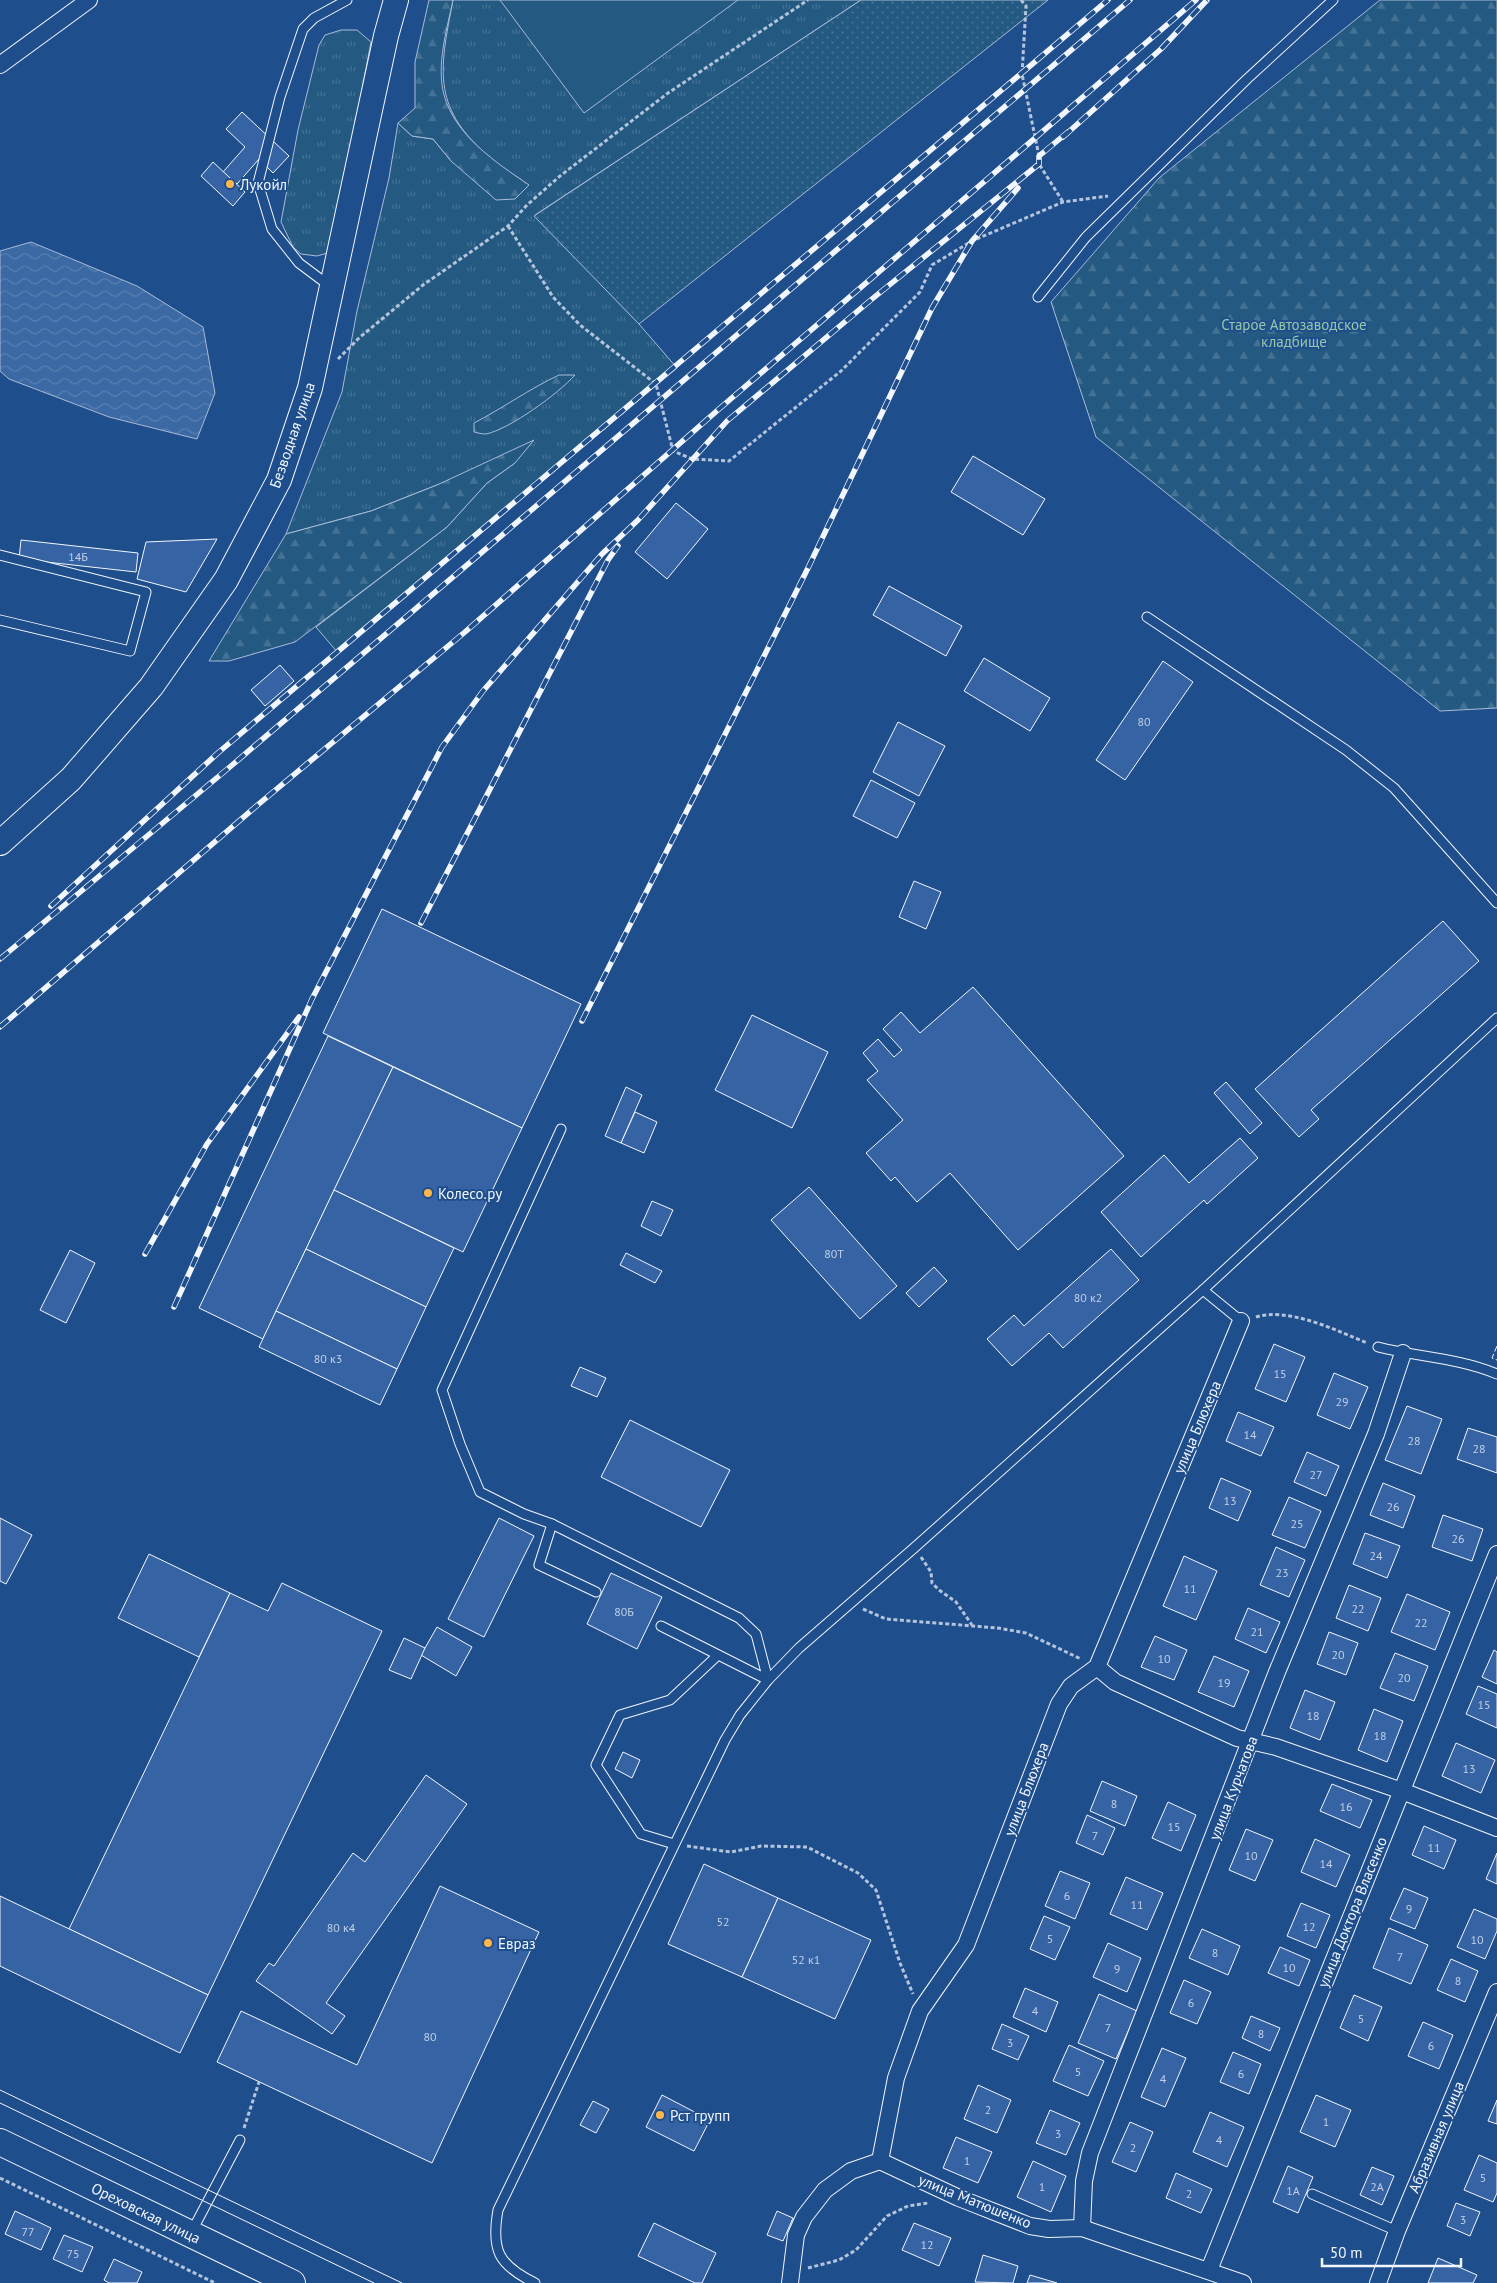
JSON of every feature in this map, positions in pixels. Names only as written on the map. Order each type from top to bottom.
[{"type":"main road","name":"Безводная улица","points":[[0,843],[71,779],[151,687],[226,580],[279,480],[310,388],[333,289],[386,36],[396,0]]},
{"type":"main road","name":"Ореховская улица","points":[[0,2142],[292,2283]]},
{"type":"street","points":[[0,65],[89,0]]},
{"type":"street","name":"улица Блюхера","points":[[880,2160],[896,2078],[920,2011],[966,1945],[1059,1704],[1071,1686],[1097,1666],[1241,1321]]},
{"type":"street","name":"улица Курчатова","points":[[1082,2228],[1084,2181],[1090,2153],[1250,1742],[1376,1434],[1403,1353]]},
{"type":"street","name":"улица Доктора Власенко","points":[[1209,2270],[1497,1554]]},
{"type":"street","points":[[1097,1666],[1116,1682],[1250,1742],[1276,1747],[1497,1828]]},
{"type":"street","name":"Абразивная улица","points":[[1378,2283],[1396,2232],[1497,1992]]},
{"type":"street","points":[[792,2279],[796,2235],[804,2217],[825,2190],[851,2171],[880,2160]]},
{"type":"street","name":"улица Матюшенко","points":[[880,2160],[959,2198],[1030,2226],[1049,2229],[1082,2228],[1243,2283]]},
{"type":"lane","points":[[333,289],[299,263],[272,229],[258,183],[280,97],[303,30],[314,18],[347,0]]},
{"type":"lane","points":[[1038,297],[1086,236],[1247,79],[1333,0]]},
{"type":"lane","points":[[0,554],[146,592],[130,651],[0,620]]},
{"type":"lane","points":[[1147,617],[1346,750],[1394,788],[1497,903]]},
{"type":"lane","points":[[536,2283],[516,2274],[500,2256],[494,2233],[498,2210],[674,1844],[740,1715],[768,1680],[799,1648],[1203,1290],[1497,1018]]},
{"type":"lane","points":[[561,1129],[442,1390],[460,1444],[480,1492],[524,1514],[552,1524],[739,1618],[756,1634],[768,1680]]},
{"type":"lane","points":[[1203,1290],[1241,1321]]},
{"type":"lane","points":[[1378,1347],[1403,1353],[1474,1364],[1497,1374]]},
{"type":"lane","points":[[552,1524],[538,1565],[596,1592]]},
{"type":"lane","points":[[661,1626],[768,1680]]},
{"type":"lane","points":[[674,1844],[641,1834],[596,1765],[620,1715],[670,1700],[718,1655]]},
{"type":"lane","points":[[190,2234],[240,2140]]},
{"type":"lane","points":[[1312,2194],[1396,2232]]},
{"type":"path","points":[[334,363],[359,338],[423,285],[508,226],[527,205],[560,176],[668,93],[808,0]]},
{"type":"path","points":[[1021,0],[1026,6],[1022,74],[1039,164],[1063,202]]},
{"type":"path","points":[[508,226],[553,297],[580,325],[656,384],[673,451],[692,460],[729,461],[841,371],[920,292],[932,265],[972,241],[1063,202],[1132,193]]},
{"type":"path","points":[[1241,1321],[1268,1313],[1319,1323],[1378,1347]]},
{"type":"path","points":[[914,1548],[931,1572],[932,1583],[956,1602],[973,1626]]},
{"type":"path","points":[[849,1604],[886,1619],[973,1626],[1026,1633],[1097,1666]]},
{"type":"path","points":[[674,1844],[731,1852],[762,1846],[808,1847],[858,1873],[876,1890],[900,1963],[920,2011]]},
{"type":"path","points":[[240,2140],[259,2082]]},
{"type":"path","points":[[0,2178],[215,2283]]},
{"type":"path","points":[[792,2279],[813,2267],[839,2260],[856,2250],[887,2216],[908,2206],[959,2198]]},
{"type":"green space","points":[[429,0],[453,0],[443,47],[441,72],[444,95],[449,109],[457,123],[478,146],[529,185],[515,199],[496,200],[451,161],[433,139],[412,136],[398,123],[415,108],[415,62]]},
{"type":"green space","points":[[453,0],[861,0],[535,215],[639,324],[677,368],[338,653],[316,627],[447,527],[487,483],[515,463],[437,485],[371,511],[286,534],[342,392],[357,311],[389,178],[398,123],[412,136],[433,139],[451,161],[528,185],[498,164],[474,142],[459,124],[450,106],[445,88],[443,69]]},
{"type":"green space","points":[[500,0],[738,0],[584,113]]},
{"type":"green space","points":[[861,0],[1048,0],[639,324],[534,216]]},
{"type":"green space","name":"Старое Автозаводское кладбище","points":[[1380,0],[1497,0],[1497,708],[1440,711],[1096,437],[1051,302],[1159,178]]},
{"type":"green space","points":[[341,30],[357,30],[371,42],[331,252],[317,256],[301,254],[293,247],[281,222],[298,130],[319,45],[325,35]]},
{"type":"green space","points":[[559,375],[575,375],[546,400],[508,425],[486,434],[474,432],[474,423]]},
{"type":"green space","points":[[534,440],[515,463],[487,483],[447,527],[295,642],[229,661],[209,661],[286,534],[371,511],[437,485]]},
{"type":"water","points":[[31,242],[137,286],[203,327],[215,393],[197,439],[109,417],[9,379],[0,371],[0,251]]},
{"type":"building","points":[[242,112],[289,156],[273,173],[259,159],[237,184],[223,172],[245,147],[226,129]]},
{"type":"building","points":[[213,162],[245,192],[233,206],[201,176]]},
{"type":"building","points":[[973,456],[1045,499],[1023,535],[951,492]]},
{"type":"building","points":[[676,503],[708,529],[667,579],[635,552]]},
{"type":"building","points":[[217,539],[186,592],[137,579],[146,542]]},
{"type":"building","points":[[21,540],[138,553],[136,572],[19,559]]},
{"type":"building","points":[[889,586],[962,626],[946,656],[873,615]]},
{"type":"building","points":[[984,658],[1050,698],[1030,731],[964,691]]},
{"type":"building","points":[[1163,661],[1193,682],[1125,780],[1096,760]]},
{"type":"building","points":[[280,665],[294,681],[265,706],[251,690]]},
{"type":"building","points":[[898,722],[945,746],[919,796],[873,772]]},
{"type":"building","points":[[871,780],[915,803],[897,838],[853,816]]},
{"type":"building","points":[[914,881],[941,892],[926,929],[899,917]]},
{"type":"building","points":[[382,909],[581,1004],[522,1128],[323,1033]]},
{"type":"building","points":[[1443,921],[1479,961],[1311,1110],[1319,1119],[1299,1137],[1255,1089]]},
{"type":"building","points":[[973,987],[1124,1156],[1018,1250],[950,1173],[917,1202],[895,1177],[891,1181],[866,1153],[903,1120],[867,1080],[878,1071],[863,1053],[878,1039],[894,1057],[902,1050],[883,1029],[901,1012],[920,1033]]},
{"type":"building","points":[[752,1015],[828,1052],[792,1128],[715,1090]]},
{"type":"building","points":[[328,1036],[393,1067],[263,1339],[199,1308]]},
{"type":"building","points":[[393,1067],[522,1128],[463,1252],[334,1190]]},
{"type":"building","points":[[1226,1082],[1262,1123],[1250,1134],[1214,1093]]},
{"type":"building","points":[[626,1087],[642,1095],[621,1143],[605,1136]]},
{"type":"building","points":[[635,1112],[657,1122],[644,1153],[621,1143]]},
{"type":"building","points":[[1240,1138],[1258,1158],[1207,1204],[1204,1200],[1141,1257],[1101,1212],[1164,1155],[1189,1183]]},
{"type":"building","points":[[809,1187],[897,1286],[860,1319],[771,1220]]},
{"type":"building","points":[[334,1190],[454,1248],[426,1307],[306,1249]]},
{"type":"building","points":[[652,1201],[673,1210],[661,1236],[641,1226]]},
{"type":"building","points":[[306,1249],[426,1307],[397,1369],[276,1311]]},
{"type":"building","points":[[1111,1249],[1139,1280],[1063,1348],[1049,1333],[1012,1366],[987,1339],[1014,1315],[1024,1326]]},
{"type":"building","points":[[70,1250],[95,1263],[66,1323],[40,1310]]},
{"type":"building","points":[[626,1253],[662,1271],[655,1283],[620,1265]]},
{"type":"building","points":[[934,1267],[947,1281],[919,1307],[906,1293]]},
{"type":"building","points":[[276,1311],[397,1369],[380,1405],[259,1347]]},
{"type":"building","points":[[1274,1344],[1305,1357],[1286,1402],[1255,1389]]},
{"type":"building","points":[[580,1367],[606,1378],[597,1397],[571,1386]]},
{"type":"building","points":[[1334,1373],[1368,1387],[1350,1429],[1317,1415]]},
{"type":"building","points":[[1407,1406],[1442,1419],[1421,1474],[1385,1460]]},
{"type":"building","points":[[1238,1412],[1274,1427],[1261,1456],[1226,1441]]},
{"type":"building","points":[[630,1420],[730,1470],[701,1527],[601,1477]]},
{"type":"building","points":[[1468,1428],[1497,1437],[1497,1473],[1457,1459]]},
{"type":"building","points":[[1307,1452],[1339,1466],[1326,1496],[1294,1482]]},
{"type":"building","points":[[1221,1478],[1251,1491],[1238,1521],[1209,1508]]},
{"type":"building","points":[[1383,1483],[1415,1496],[1403,1528],[1370,1515]]},
{"type":"building","points":[[1289,1497],[1321,1511],[1305,1548],[1272,1535]]},
{"type":"building","points":[[1443,1515],[1483,1529],[1472,1561],[1432,1547]]},
{"type":"building","points":[[0,1518],[32,1535],[6,1584],[0,1581]]},
{"type":"building","points":[[499,1518],[534,1536],[484,1637],[448,1619]]},
{"type":"building","points":[[1365,1533],[1400,1546],[1387,1578],[1353,1564]]},
{"type":"building","points":[[1276,1547],[1305,1560],[1289,1597],[1260,1585]]},
{"type":"building","points":[[149,1554],[230,1593],[199,1657],[118,1618]]},
{"type":"building","points":[[1184,1556],[1217,1571],[1196,1620],[1163,1606]]},
{"type":"building","points":[[611,1573],[662,1597],[637,1649],[587,1624]]},
{"type":"building","points":[[282,1583],[382,1631],[208,1995],[69,1929],[230,1593],[268,1611]]},
{"type":"building","points":[[1349,1585],[1381,1598],[1368,1631],[1336,1618]]},
{"type":"building","points":[[1407,1594],[1450,1612],[1435,1650],[1391,1632]]},
{"type":"building","points":[[1248,1608],[1280,1622],[1266,1653],[1235,1639]]},
{"type":"building","points":[[437,1627],[472,1647],[456,1676],[421,1655]]},
{"type":"building","points":[[1329,1632],[1358,1643],[1346,1675],[1317,1664]]},
{"type":"building","points":[[1155,1636],[1187,1650],[1174,1680],[1141,1667]]},
{"type":"building","points":[[404,1638],[425,1648],[411,1679],[389,1670]]},
{"type":"building","points":[[1494,1650],[1497,1652],[1497,1684],[1482,1677]]},
{"type":"building","points":[[1395,1653],[1428,1666],[1414,1701],[1380,1688]]},
{"type":"building","points":[[1214,1656],[1249,1671],[1234,1707],[1198,1692]]},
{"type":"building","points":[[1478,1686],[1497,1694],[1497,1728],[1466,1714]]},
{"type":"building","points":[[1305,1690],[1335,1702],[1320,1740],[1290,1728]]},
{"type":"building","points":[[1374,1709],[1403,1721],[1387,1762],[1358,1750]]},
{"type":"building","points":[[1456,1743],[1495,1760],[1481,1793],[1442,1776]]},
{"type":"building","points":[[623,1752],[640,1760],[632,1778],[615,1769]]},
{"type":"building","points":[[426,1775],[467,1804],[326,2003],[345,2016],[332,2034],[256,1981],[269,1963],[274,1966],[353,1853],[365,1862]]},
{"type":"building","points":[[1102,1781],[1137,1796],[1125,1826],[1090,1811]]},
{"type":"building","points":[[1332,1784],[1372,1800],[1360,1828],[1320,1811]]},
{"type":"building","points":[[1168,1802],[1196,1815],[1181,1851],[1152,1838]]},
{"type":"building","points":[[1087,1815],[1115,1828],[1103,1855],[1076,1843]]},
{"type":"building","points":[[1424,1826],[1456,1840],[1444,1869],[1412,1855]]},
{"type":"building","points":[[1246,1829],[1273,1840],[1255,1881],[1229,1870]]},
{"type":"building","points":[[1315,1839],[1350,1855],[1336,1887],[1301,1872]]},
{"type":"building","points":[[1497,1853],[1497,1884],[1486,1879]]},
{"type":"building","points":[[704,1864],[778,1898],[742,1977],[668,1944]]},
{"type":"building","points":[[1060,1871],[1090,1883],[1075,1919],[1045,1906]]},
{"type":"building","points":[[1126,1877],[1163,1893],[1147,1930],[1110,1914]]},
{"type":"building","points":[[440,1886],[539,1932],[432,2163],[217,2062],[241,2011],[357,2065]]},
{"type":"building","points":[[1404,1888],[1428,1898],[1415,1929],[1390,1919]]},
{"type":"building","points":[[0,1896],[208,1995],[180,2053],[0,1966]]},
{"type":"building","points":[[778,1898],[871,1940],[835,2019],[742,1977]]},
{"type":"building","points":[[1301,1903],[1330,1915],[1316,1948],[1287,1936]]},
{"type":"building","points":[[1474,1909],[1497,1919],[1497,1931],[1485,1959],[1457,1947]]},
{"type":"building","points":[[1044,1916],[1070,1927],[1055,1960],[1030,1949]]},
{"type":"building","points":[[1389,1928],[1428,1945],[1411,1984],[1373,1968]]},
{"type":"building","points":[[1202,1929],[1240,1946],[1228,1975],[1189,1958]]},
{"type":"building","points":[[1108,1943],[1141,1958],[1127,1992],[1093,1977]]},
{"type":"building","points":[[1280,1947],[1310,1960],[1299,1986],[1268,1973]]},
{"type":"building","points":[[1451,1959],[1478,1971],[1465,2002],[1437,1990]]},
{"type":"building","points":[[1184,1980],[1211,1992],[1197,2024],[1170,2013]]},
{"type":"building","points":[[1025,1988],[1058,2002],[1046,2032],[1013,2017]]},
{"type":"building","points":[[1099,1994],[1137,2011],[1116,2059],[1078,2043]]},
{"type":"building","points":[[1354,1995],[1382,2007],[1368,2041],[1340,2028]]},
{"type":"building","points":[[1251,2016],[1280,2028],[1270,2051],[1242,2038]]},
{"type":"building","points":[[1423,2022],[1453,2035],[1439,2069],[1408,2056]]},
{"type":"building","points":[[1002,2024],[1029,2036],[1018,2060],[992,2049]]},
{"type":"building","points":[[1069,2045],[1104,2061],[1088,2096],[1053,2081]]},
{"type":"building","points":[[1162,2048],[1186,2058],[1165,2107],[1141,2097]]},
{"type":"building","points":[[1233,2052],[1261,2064],[1249,2094],[1220,2082]]},
{"type":"building","points":[[978,2085],[1011,2100],[997,2133],[964,2119]]},
{"type":"building","points":[[662,2095],[710,2120],[694,2151],[646,2127]]},
{"type":"building","points":[[1316,2095],[1351,2110],[1335,2147],[1300,2132]]},
{"type":"building","points":[[1497,2100],[1497,2124],[1488,2121]]},
{"type":"building","points":[[593,2101],[609,2109],[596,2133],[580,2125]]},
{"type":"building","points":[[1050,2110],[1080,2123],[1066,2155],[1036,2143]]},
{"type":"building","points":[[1210,2112],[1244,2127],[1227,2167],[1193,2152]]},
{"type":"building","points":[[1130,2122],[1153,2132],[1136,2172],[1112,2162]]},
{"type":"building","points":[[956,2137],[992,2152],[978,2183],[943,2168]]},
{"type":"building","points":[[1479,2155],[1497,2163],[1497,2193],[1493,2202],[1464,2190]]},
{"type":"building","points":[[1033,2161],[1066,2176],[1051,2212],[1017,2197]]},
{"type":"building","points":[[1288,2166],[1313,2177],[1298,2213],[1273,2202]]},
{"type":"building","points":[[1372,2167],[1394,2176],[1382,2205],[1360,2195]]},
{"type":"building","points":[[1176,2173],[1212,2189],[1201,2213],[1166,2198]]},
{"type":"building","points":[[1456,2203],[1480,2212],[1470,2236],[1447,2226]]},
{"type":"building","points":[[15,2211],[51,2228],[41,2250],[5,2234]]},
{"type":"building","points":[[777,2211],[793,2218],[783,2241],[767,2235]]},
{"type":"building","points":[[654,2223],[716,2253],[702,2283],[695,2283],[638,2256]]},
{"type":"building","points":[[914,2223],[951,2238],[939,2266],[902,2250]]},
{"type":"building","points":[[64,2235],[93,2247],[82,2272],[53,2259]]},
{"type":"building","points":[[983,2255],[1018,2266],[1013,2283],[975,2282]]},
{"type":"building","points":[[1438,2258],[1477,2275],[1473,2283],[1428,2283]]},
{"type":"building","points":[[114,2259],[142,2272],[137,2283],[109,2283],[104,2280]]},
{"type":"building","points":[[1030,2275],[1057,2283],[1027,2283]]},
{"type":"tram line","points":[[0,2090],[402,2283]]},
{"type":"tram line","points":[[0,2103],[374,2283]]},
{"type":"railway","points":[[51,906],[219,752],[1108,0]]},
{"type":"railway","points":[[0,959],[231,766],[1130,0]]},
{"type":"railway","points":[[0,1027],[260,803],[465,632],[719,409],[1196,0]]},
{"type":"railway","points":[[1063,137],[1161,49],[1207,0]]},
{"type":"railway","points":[[174,1307],[312,999],[442,747],[483,691],[602,554],[638,520],[727,421],[872,299],[1039,164],[1039,156],[1068,132]]},
{"type":"railway","points":[[582,1021],[808,568],[932,308],[972,241],[1018,188]]},
{"type":"railway","points":[[421,923],[608,560],[618,546]]},
{"type":"railway","points":[[145,1254],[207,1144],[299,1017]]},
{"type":"fence","points":[[1497,1346],[1492,1358],[1497,1360]]},
{"type":"place","name":"Лукойл","points":[[230,184]]},
{"type":"place","name":"Колесо.ру","points":[[428,1193]]},
{"type":"place","name":"Евраз","points":[[488,1943]]},
{"type":"place","name":"Рст групп","points":[[660,2115]]}]
